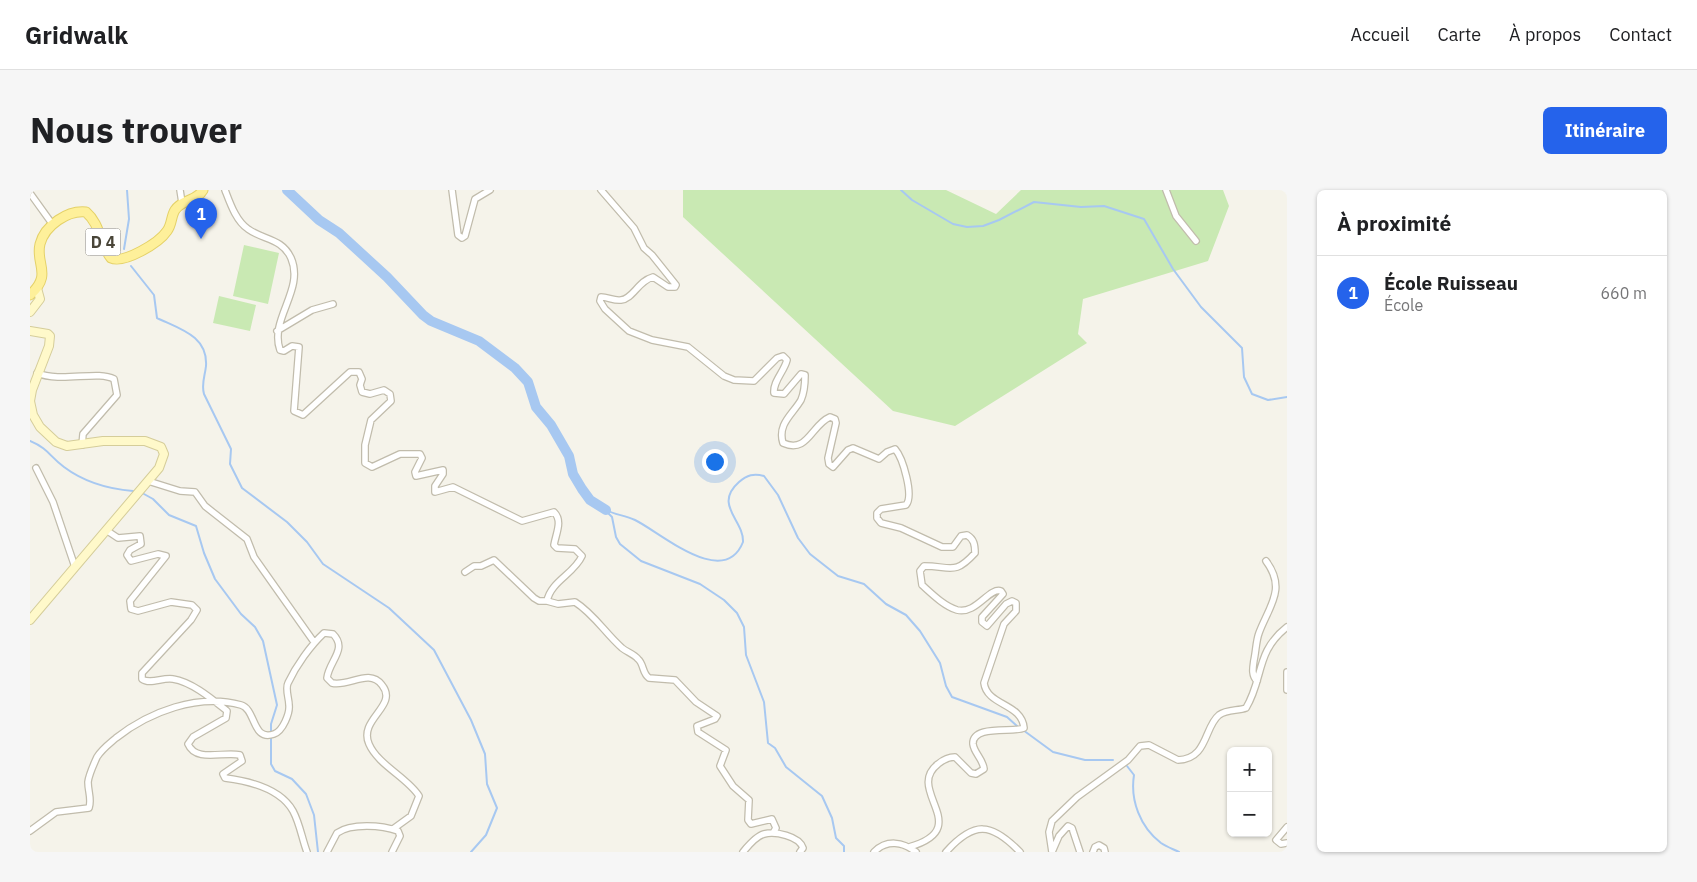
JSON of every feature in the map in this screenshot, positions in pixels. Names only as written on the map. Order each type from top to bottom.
[{"type":"main road","name":"D 4","points":[[37,288],[42,276],[43,266],[39,251],[40,242],[52,226],[67,214],[77,211],[86,212],[98,226],[106,252],[116,260],[122,260],[149,246],[167,232],[175,210],[182,203],[196,197],[203,190]]},
{"type":"main road","points":[[30,295],[37,288],[40,298],[30,312]]},
{"type":"main road","points":[[30,331],[50,336],[49,346],[37,373],[30,401],[35,422],[56,442],[67,446],[103,441],[145,441],[161,447],[164,454],[162,462],[148,481],[30,620]]},
{"type":"street","points":[[180,190],[182,203]]},
{"type":"street","points":[[225,190],[243,225],[249,230],[279,243],[291,258],[294,269],[291,292],[277,331],[277,342],[280,350],[284,351],[292,346],[299,347],[294,406],[298,414],[303,414],[350,372],[355,371],[361,374],[362,392],[370,394],[384,390],[390,394],[391,401],[371,420],[365,445],[365,463],[368,466],[372,467],[400,454],[420,454],[422,458],[415,472],[416,476],[442,470],[444,474],[435,486],[435,492],[453,487],[522,521],[554,512],[559,524],[554,545],[557,548],[575,549],[582,556],[578,564],[552,588],[547,600]]},
{"type":"street","points":[[452,190],[458,235],[462,238],[465,236],[475,199],[490,190]]},
{"type":"street","points":[[601,190],[634,228],[644,248],[676,285],[675,287],[668,287],[653,277],[640,283],[628,298],[622,300],[601,297],[601,304],[622,327],[652,340],[688,347],[724,376],[734,380],[754,381],[777,358],[783,356],[787,360],[785,369],[774,387],[774,392],[784,394],[801,374],[805,375],[801,400],[786,419],[780,435],[783,443],[796,446],[806,442],[818,427],[830,417],[835,419],[836,423],[828,458],[829,464],[833,467],[848,450],[853,448],[880,459],[887,452],[895,450],[900,454],[911,493],[910,501],[906,505],[881,509],[877,513],[877,518],[881,523],[901,528],[942,547],[952,546],[961,536],[968,535],[972,538],[974,545],[975,553],[962,567],[954,569],[924,566],[920,571],[922,585],[946,604],[958,610],[973,608],[995,591],[1001,591],[1003,594],[999,600],[982,617],[982,622],[987,626],[1006,604],[1012,601],[1016,603],[1016,611],[1004,624],[984,683],[990,697],[1014,710],[1024,723],[1024,728],[1016,731],[990,730],[976,736],[973,741],[974,748],[983,762],[984,769],[976,774],[971,773],[956,758],[945,758],[931,770],[927,775],[928,787],[939,812],[938,829],[928,839],[909,847]]},
{"type":"street","points":[[1166,190],[1176,216],[1196,241]]},
{"type":"street","points":[[30,193],[52,226]]},
{"type":"street","points":[[277,331],[312,310],[333,304]]},
{"type":"street","points":[[37,373],[49,378],[109,377],[114,379],[118,395],[83,434],[82,445]]},
{"type":"street","points":[[36,468],[53,502],[75,567]]},
{"type":"street","points":[[148,481],[180,491],[196,492],[205,506],[248,539],[254,557],[314,642]]},
{"type":"street","points":[[106,530],[118,538],[140,536],[141,544],[130,550],[127,555],[131,561],[158,554],[166,556],[130,600],[131,609],[138,610],[171,602],[192,605],[196,610],[191,620],[142,673],[142,678],[149,681],[169,678],[180,681],[227,711],[226,718],[193,737],[188,744],[189,746],[194,752],[204,755],[240,755],[242,761],[226,771],[223,774],[225,778],[255,783],[284,800],[292,809],[307,852]]},
{"type":"street","points":[[465,572],[474,566],[481,566],[494,560],[534,598],[558,604],[575,602],[593,615],[623,648],[638,659],[646,676],[656,679],[675,680],[696,702],[714,713],[717,716],[715,720],[697,726],[698,732],[726,750],[720,766],[733,786],[748,800],[748,820],[751,824],[772,819],[776,828],[773,833]]},
{"type":"street","points":[[1257,682],[1253,678],[1253,667],[1259,633],[1279,598],[1278,573],[1266,561]]},
{"type":"street","points":[[1052,852],[1049,832],[1052,821],[1077,797],[1122,765],[1140,746],[1145,744],[1174,759],[1189,758],[1204,744],[1216,718],[1222,713],[1246,708],[1270,642],[1287,627]]},
{"type":"street","points":[[30,831],[56,812],[89,808],[91,802],[88,782],[101,750],[152,714],[173,708],[215,702],[241,705],[248,710],[256,728],[262,734],[272,735],[279,732],[290,708],[288,683],[314,642],[324,634],[333,634],[339,639],[341,648],[328,672],[327,678],[332,683],[346,684],[359,678],[370,678],[382,684],[387,694],[385,704],[372,718],[369,726],[367,734],[369,744],[391,769],[420,796],[411,816],[392,829]]},
{"type":"street","points":[[1287,672],[1287,690]]},
{"type":"street","points":[[1052,852],[1059,836],[1068,826],[1072,828],[1080,852]]},
{"type":"street","points":[[1287,827],[1276,840],[1281,844],[1287,843]]},
{"type":"street","points":[[327,852],[337,833],[348,828],[392,829],[398,831],[400,836],[392,852]]},
{"type":"street","points":[[946,852],[960,836],[971,830],[984,829],[1004,837],[1020,852]]},
{"type":"street","points":[[743,852],[758,837],[773,833],[801,842],[802,848],[800,852]]},
{"type":"street","points":[[874,852],[887,844],[897,843],[909,847],[916,852]]},
{"type":"street","points":[[1092,852],[1099,845],[1104,848],[1105,852]]},
{"type":"green space","points":[[683,190],[946,190],[996,214],[1021,190],[1223,190],[1229,206],[1208,261],[1083,299],[1078,334],[1087,343],[955,426],[893,411],[683,217]]},
{"type":"green space","points":[[244,245],[279,253],[268,304],[233,296]]},
{"type":"green space","points":[[219,296],[256,305],[250,331],[213,323]]},
{"type":"waterway","points":[[124,249],[129,219],[127,190]]},
{"type":"waterway","points":[[287,190],[319,220],[339,233],[387,277],[423,315],[431,321],[479,341],[515,368],[528,382],[536,407],[551,425],[569,456],[573,474],[582,489],[590,500],[606,510]]},
{"type":"waterway","points":[[901,190],[912,200],[953,224],[967,227],[983,226],[1034,202],[1081,207],[1104,206],[1144,219],[1173,269],[1201,307],[1242,348],[1244,377],[1252,394],[1268,400],[1287,397]]},
{"type":"waterway","points":[[131,266],[154,295],[157,318],[191,335],[202,347],[206,366],[203,383],[204,394],[231,449],[230,464],[242,488],[287,522],[307,542],[323,564],[389,608],[434,650],[471,720],[485,754],[487,784],[497,808],[486,835],[471,852]]},
{"type":"waterway","points":[[30,441],[45,450],[64,467],[88,481],[114,489],[133,491]]},
{"type":"waterway","points":[[606,510],[635,520],[691,554],[707,559],[722,560],[734,555],[743,542],[742,534],[729,505],[732,490],[748,476],[764,476],[778,495],[798,538],[810,554],[838,576],[864,584],[886,604],[906,615],[920,631],[940,663],[946,686],[952,697],[1007,717],[1017,726]]},
{"type":"waterway","points":[[144,494],[153,499],[169,515],[196,526],[204,553],[215,579],[241,614],[255,627],[263,641],[277,705],[271,724],[271,764],[275,771],[292,779],[306,794],[314,815],[318,852]]},
{"type":"waterway","points":[[607,512],[612,517],[616,537],[620,544],[641,561],[700,584],[724,600],[737,613],[744,627],[746,655],[764,702],[768,743],[775,748],[786,767],[822,796],[832,818],[836,838],[844,846],[844,852]]},
{"type":"waterway","points":[[1023,730],[1053,752],[1085,760],[1113,760]]},
{"type":"waterway","points":[[1127,766],[1134,775],[1135,803],[1142,821],[1161,843],[1179,852]]},
{"type":"place","name":"École Ruisseau","points":[[201,239]]}]
